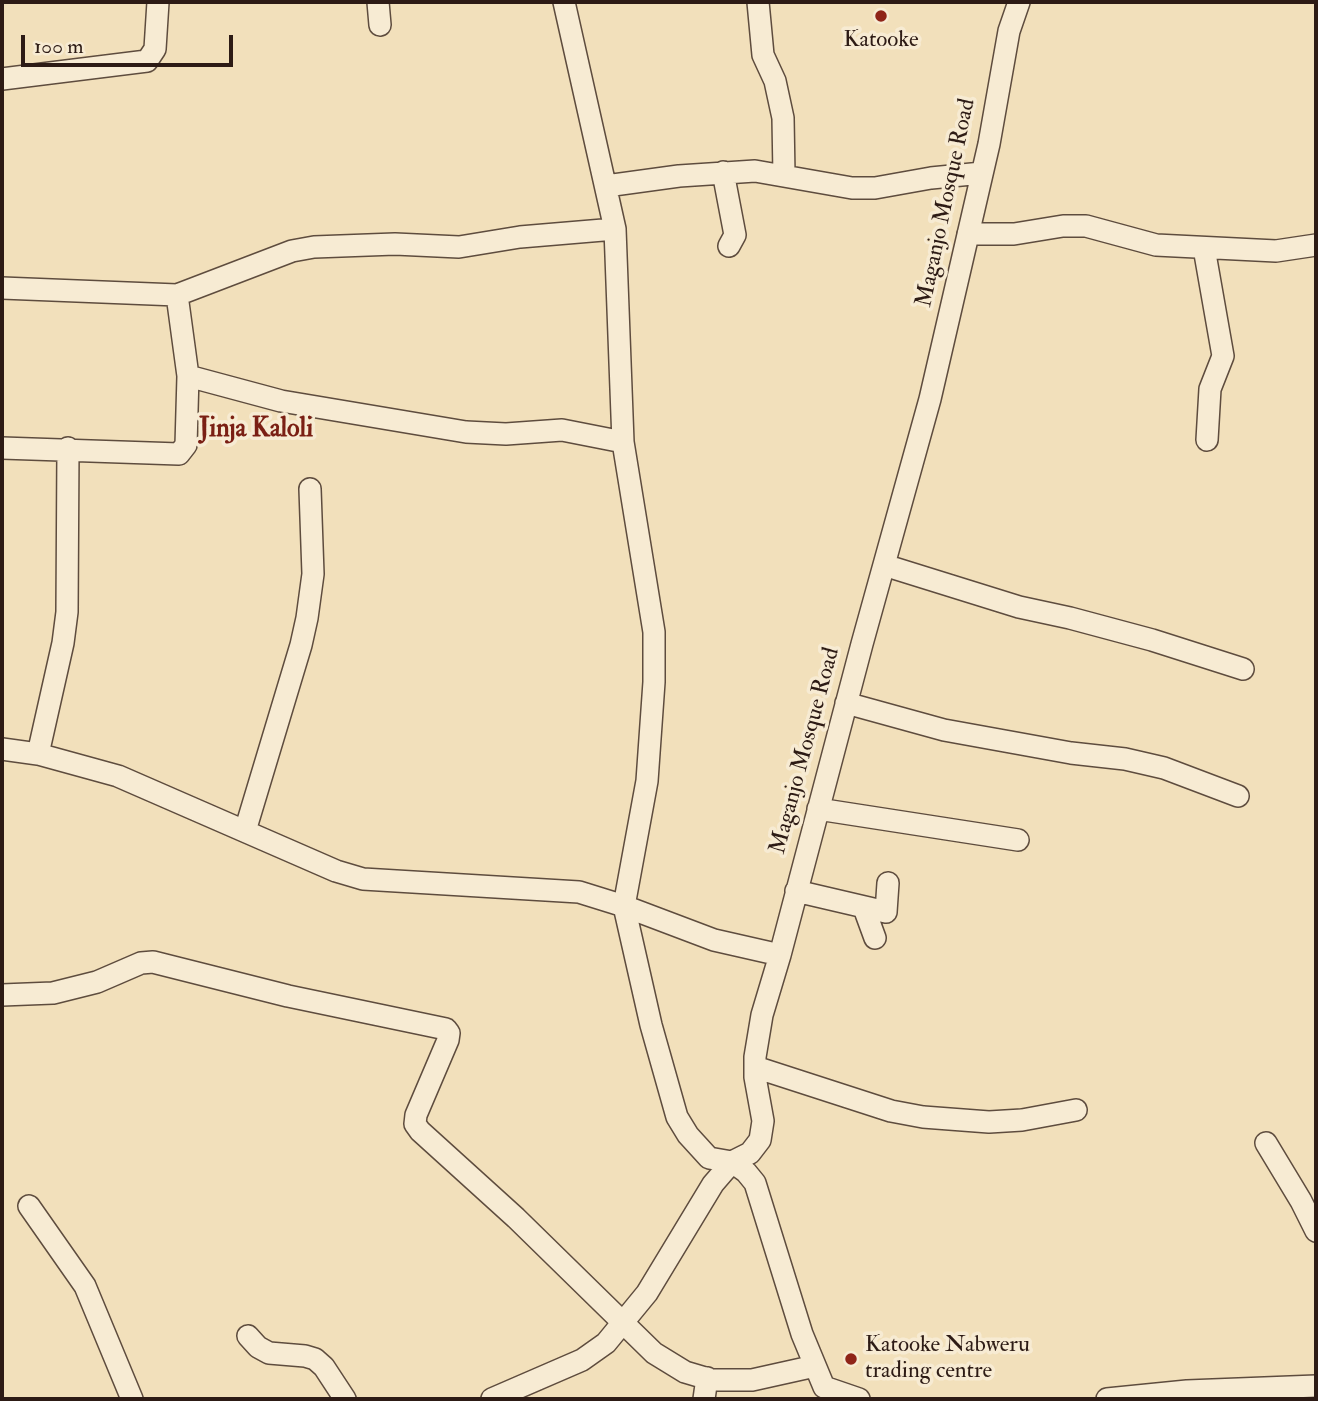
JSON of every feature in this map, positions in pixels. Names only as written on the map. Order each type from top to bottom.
[{"type":"street","points":[[2,79],[147,61],[155,49],[158,2]]},
{"type":"street","points":[[378,2],[380,25]]},
{"type":"street","points":[[564,2],[615,229],[623,442],[654,632],[647,781],[624,906],[651,1025],[677,1117],[692,1142],[709,1158],[732,1162],[746,1171],[755,1183],[802,1334],[827,1393],[859,1399]]},
{"type":"street","points":[[758,2],[763,55],[775,81],[783,118],[784,175]]},
{"type":"street","name":"Maganjo Mosque Road","points":[[492,1399],[594,1353],[625,1322],[668,1261],[713,1184],[732,1162],[750,1153],[760,1140],[763,1121],[755,1067],[762,1015],[930,399],[982,173],[1009,31],[1019,2]]},
{"type":"street","points":[[606,187],[723,172],[755,171],[852,188],[875,188],[931,178],[982,173]]},
{"type":"street","points":[[723,172],[735,235],[729,246]]},
{"type":"street","points":[[968,234],[1014,234],[1063,226],[1086,226],[1156,245],[1276,251],[1316,245]]},
{"type":"street","points":[[2,288],[177,295],[292,251],[314,247],[395,244],[458,247],[520,237],[615,229]]},
{"type":"street","points":[[1204,248],[1223,356],[1210,389],[1207,440]]},
{"type":"street","points":[[2,448],[68,448],[175,454],[183,452],[186,445],[188,376],[177,295]]},
{"type":"street","points":[[188,376],[281,401],[466,432],[506,435],[562,430],[623,442]]},
{"type":"street","points":[[38,754],[63,643],[66,612],[68,448]]},
{"type":"street","points":[[245,831],[307,618],[313,574],[310,489]]},
{"type":"street","points":[[884,565],[1019,607],[1152,640],[1243,669]]},
{"type":"street","points":[[846,703],[944,730],[1071,753],[1125,759],[1164,768],[1238,796]]},
{"type":"street","points":[[2,749],[38,754],[118,776],[336,871],[363,879],[579,892],[714,940],[780,955]]},
{"type":"street","points":[[818,808],[1018,840]]},
{"type":"street","points":[[796,891],[886,912],[888,883]]},
{"type":"street","points":[[864,908],[875,938]]},
{"type":"street","points":[[2,995],[53,993],[97,982],[141,963],[153,962],[289,996],[446,1029],[449,1033],[448,1040],[416,1115],[415,1124],[625,1322],[654,1353],[706,1389],[815,1366]]},
{"type":"street","points":[[755,1067],[891,1111],[923,1117],[989,1122],[1022,1120],[1076,1110]]},
{"type":"street","points":[[1266,1143],[1316,1231]]},
{"type":"street","points":[[29,1206],[85,1286],[132,1399]]},
{"type":"street","points":[[248,1336],[258,1347],[269,1353],[315,1359],[324,1367],[345,1399]]},
{"type":"street","points":[[1107,1399],[1187,1391],[1316,1386]]},
{"type":"place","name":"Katooke","points":[[881,16]]},
{"type":"place","name":"Katooke Nabweru trading centre","points":[[851,1359]]},
{"type":"district","name":"Jinja Kaloli","points":[[256,430]]}]
